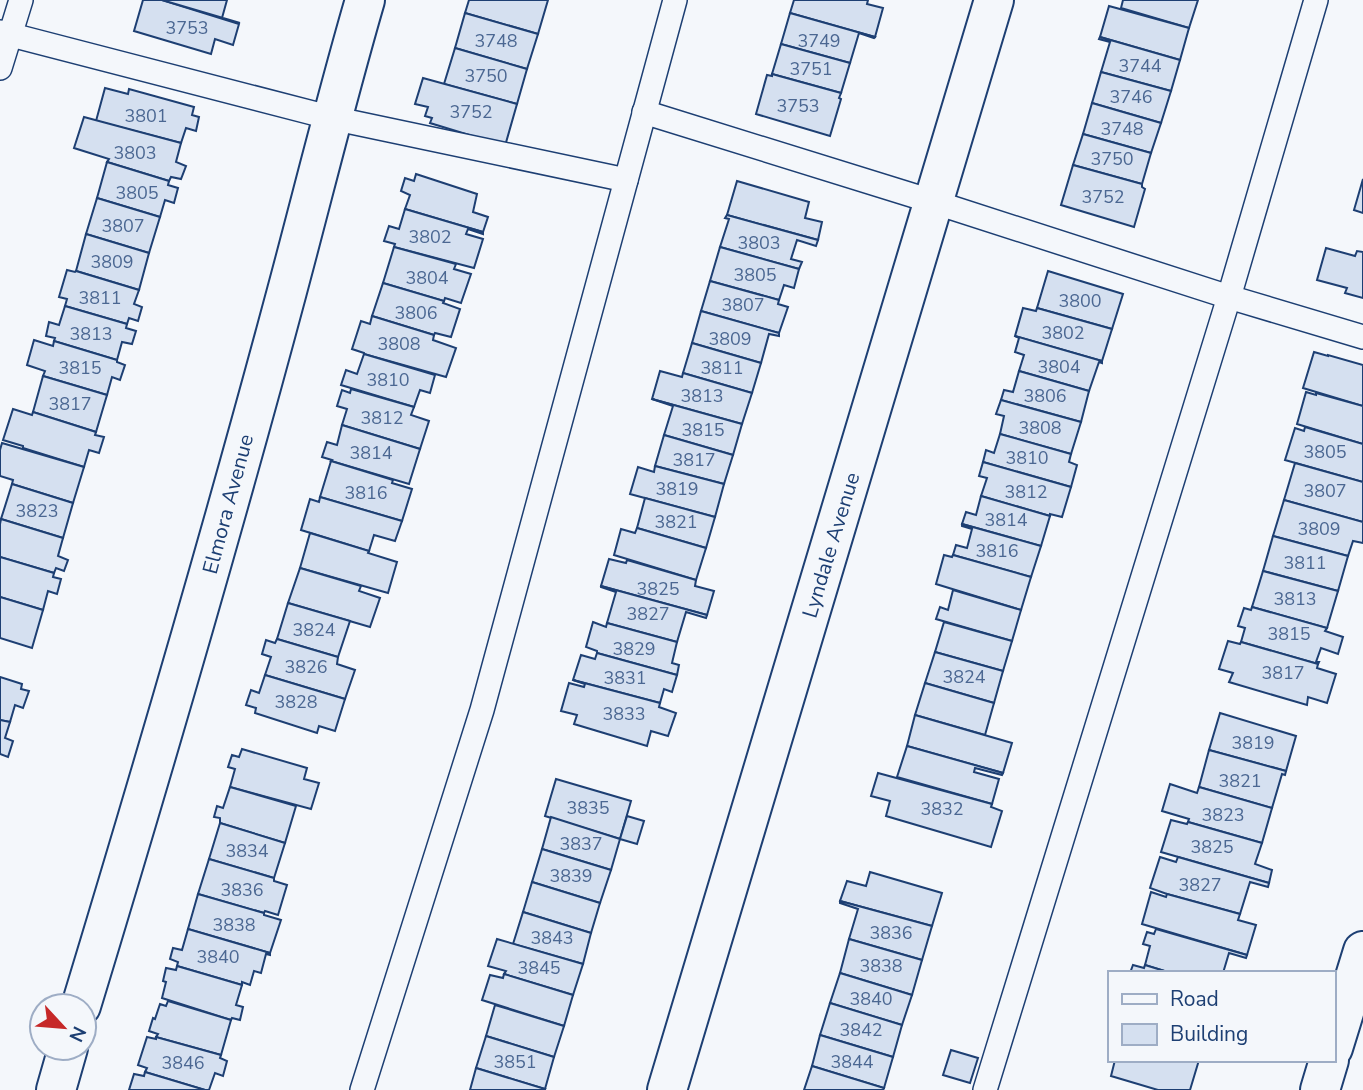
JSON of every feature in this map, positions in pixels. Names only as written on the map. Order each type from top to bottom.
[{"type":"street","name":"Elmora Avenue","points":[[85,992],[196,621],[365,0]]},
{"type":"street","name":"Lyndale Avenue","points":[[667,1090],[994,0]]},
{"type":"street","points":[[1335,1042],[1363,951]]},
{"type":"street","points":[[56,1090],[64,1062]]},
{"type":"street","points":[[1320,1090],[1328,1062]]},
{"type":"lane","points":[[0,68],[5,33],[21,0]]},
{"type":"lane","points":[[362,1090],[482,710],[675,0]]},
{"type":"lane","points":[[985,1090],[1229,298],[1317,0]]},
{"type":"lane","points":[[5,33],[332,118],[626,180]]},
{"type":"lane","points":[[644,112],[934,202],[1229,298],[1363,337]]},
{"type":"building","points":[[143,0],[162,0],[239,24],[233,45],[215,39],[211,54],[134,31]]},
{"type":"building","points":[[162,0],[227,0],[222,18]]},
{"type":"building","points":[[469,0],[548,0],[538,34],[465,13]]},
{"type":"building","points":[[794,0],[868,0],[867,4],[883,8],[875,37],[790,13]]},
{"type":"building","points":[[1123,0],[1198,0],[1189,28],[1121,8]]},
{"type":"building","points":[[1109,6],[1189,28],[1180,60],[1100,37]]},
{"type":"building","points":[[465,13],[538,34],[527,69],[455,48]]},
{"type":"building","points":[[790,13],[875,37],[859,33],[850,63],[781,44]]},
{"type":"building","points":[[1100,37],[1180,60],[1171,91],[1101,72],[1110,42],[1099,39]]},
{"type":"building","points":[[781,44],[850,63],[841,93],[772,74]]},
{"type":"building","points":[[455,48],[527,69],[517,104],[444,84]]},
{"type":"building","points":[[1101,72],[1171,91],[1161,123],[1092,103]]},
{"type":"building","points":[[772,74],[841,93],[830,136],[756,114],[767,75]]},
{"type":"building","points":[[423,78],[517,104],[505,146],[430,123],[432,118],[425,116],[428,107],[415,104]]},
{"type":"building","points":[[105,88],[128,94],[129,89],[194,107],[192,115],[199,117],[196,131],[186,128],[181,143],[96,121]]},
{"type":"building","points":[[1092,103],[1161,123],[1151,153],[1083,134]]},
{"type":"building","points":[[84,117],[181,143],[176,162],[186,166],[181,179],[171,177],[169,181],[107,162],[109,159],[74,148]]},
{"type":"building","points":[[1083,134],[1151,153],[1142,184],[1073,165]]},
{"type":"building","points":[[107,162],[169,181],[168,185],[178,188],[174,203],[165,200],[160,217],[97,198]]},
{"type":"building","points":[[1073,165],[1142,184],[1145,189],[1134,227],[1061,205]]},
{"type":"building","points":[[416,174],[477,194],[473,212],[488,217],[483,232],[405,209],[410,195],[401,191],[405,178],[414,181]]},
{"type":"building","points":[[1363,179],[1363,213],[1354,210]]},
{"type":"building","points":[[737,181],[809,202],[805,218],[822,222],[818,240],[727,215]]},
{"type":"building","points":[[97,198],[160,217],[149,253],[86,234]]},
{"type":"building","points":[[405,209],[483,232],[468,229],[466,234],[483,239],[474,268],[394,247],[395,244],[384,241],[389,226],[399,229]]},
{"type":"building","points":[[727,215],[818,240],[816,246],[797,240],[791,259],[802,262],[799,269],[720,247],[729,219],[725,218]]},
{"type":"building","points":[[86,234],[149,253],[139,290],[76,271]]},
{"type":"building","points":[[394,247],[456,264],[454,269],[471,274],[461,303],[445,298],[444,301],[383,283]]},
{"type":"building","points":[[720,247],[799,269],[794,288],[784,285],[779,300],[710,281]]},
{"type":"building","points":[[1326,248],[1355,256],[1357,251],[1363,252],[1363,298],[1345,293],[1347,288],[1317,280]]},
{"type":"building","points":[[67,270],[139,290],[134,304],[142,307],[138,321],[129,318],[127,324],[65,306],[67,299],[59,297]]},
{"type":"building","points":[[1048,271],[1123,294],[1112,329],[1037,308]]},
{"type":"building","points":[[710,281],[779,300],[778,304],[788,307],[779,333],[701,311]]},
{"type":"building","points":[[383,283],[444,301],[443,303],[460,309],[451,337],[435,333],[434,335],[372,316]]},
{"type":"building","points":[[65,306],[127,324],[126,328],[136,331],[132,344],[122,342],[117,360],[54,341],[55,338],[46,336],[49,322],[59,325]]},
{"type":"building","points":[[1023,308],[1036,311],[1037,308],[1112,329],[1102,361],[1015,336]]},
{"type":"building","points":[[701,311],[779,333],[779,336],[769,334],[761,363],[692,343]]},
{"type":"building","points":[[372,316],[434,335],[433,340],[456,348],[446,377],[352,349],[361,321],[370,324]]},
{"type":"building","points":[[1015,336],[1102,361],[1099,362],[1089,391],[1019,371],[1024,355],[1015,352],[1019,338]]},
{"type":"building","points":[[34,340],[53,346],[54,341],[117,360],[125,365],[120,380],[112,377],[107,395],[43,376],[45,371],[27,365]]},
{"type":"building","points":[[692,343],[761,363],[752,393],[683,373]]},
{"type":"building","points":[[1314,352],[1363,365],[1363,406],[1303,388]]},
{"type":"building","points":[[364,354],[435,375],[430,393],[420,390],[414,407],[341,385],[346,370],[357,374]]},
{"type":"building","points":[[660,371],[682,377],[683,373],[752,393],[742,424],[652,399]]},
{"type":"building","points":[[1019,371],[1089,391],[1081,422],[1001,400],[1004,390],[1013,392]]},
{"type":"building","points":[[43,376],[107,395],[96,432],[33,412]]},
{"type":"building","points":[[351,389],[414,407],[411,415],[429,421],[420,449],[342,425],[347,409],[337,406],[342,390],[350,393]]},
{"type":"building","points":[[1306,392],[1363,406],[1363,444],[1297,424]]},
{"type":"building","points":[[652,399],[742,424],[733,455],[664,435],[673,406]]},
{"type":"building","points":[[1001,400],[1081,422],[1071,454],[1000,434],[1004,416],[996,414]]},
{"type":"building","points":[[13,409],[32,415],[33,412],[96,432],[95,435],[104,437],[99,453],[89,450],[84,467],[3,440]]},
{"type":"building","points":[[342,425],[420,449],[409,484],[322,457],[327,442],[337,445]]},
{"type":"building","points":[[1305,427],[1363,444],[1363,482],[1285,460],[1295,428],[1304,431]]},
{"type":"building","points":[[1000,434],[1071,454],[1069,462],[1077,465],[1071,487],[983,462],[986,450],[994,453]]},
{"type":"building","points":[[664,435],[733,455],[724,484],[655,466]]},
{"type":"building","points":[[2,443],[84,467],[73,503],[12,484],[13,480],[0,476]]},
{"type":"building","points":[[331,461],[393,480],[392,483],[412,489],[402,521],[320,497]]},
{"type":"building","points":[[983,462],[1071,487],[1062,517],[981,496],[987,478],[979,476]]},
{"type":"building","points":[[1295,463],[1363,482],[1363,522],[1284,500]]},
{"type":"building","points":[[655,466],[724,484],[715,517],[630,494],[638,467],[654,472]]},
{"type":"building","points":[[12,484],[73,503],[63,538],[1,519]]},
{"type":"building","points":[[981,496],[1050,516],[1041,546],[962,524],[966,512],[976,515]]},
{"type":"building","points":[[320,497],[402,521],[395,541],[374,535],[369,551],[301,530],[310,499],[319,502]]},
{"type":"building","points":[[645,498],[715,517],[706,548],[637,528]]},
{"type":"building","points":[[1284,500],[1363,522],[1363,543],[1353,541],[1348,556],[1273,536]]},
{"type":"building","points":[[1,519],[63,538],[58,556],[68,560],[64,571],[56,568],[54,573],[0,557]]},
{"type":"building","points":[[962,524],[1041,546],[1031,577],[953,555],[956,545],[967,548],[972,529]]},
{"type":"building","points":[[637,528],[706,548],[696,580],[614,555],[621,529],[635,533]]},
{"type":"building","points":[[310,533],[397,562],[388,593],[300,568]]},
{"type":"building","points":[[1273,536],[1348,556],[1338,591],[1263,571]]},
{"type":"building","points":[[944,555],[953,555],[1031,577],[1021,610],[936,584]]},
{"type":"building","points":[[0,557],[54,573],[53,577],[61,579],[57,594],[48,591],[43,610],[0,597]]},
{"type":"building","points":[[609,559],[626,563],[627,560],[696,580],[695,586],[714,591],[707,615],[601,586]]},
{"type":"building","points":[[300,568],[361,586],[359,591],[380,598],[370,627],[288,603]]},
{"type":"building","points":[[1263,571],[1338,591],[1327,628],[1252,607]]},
{"type":"building","points":[[601,586],[707,615],[706,618],[686,612],[677,642],[607,623],[616,592]]},
{"type":"building","points":[[953,590],[1021,610],[1012,641],[936,619],[940,607],[948,610]]},
{"type":"building","points":[[0,597],[43,610],[32,648],[0,638]]},
{"type":"building","points":[[288,603],[350,621],[338,657],[277,639]]},
{"type":"building","points":[[1252,607],[1327,628],[1325,631],[1343,637],[1338,654],[1321,648],[1316,662],[1319,662],[1318,664],[1241,642],[1245,628],[1238,626],[1244,608],[1251,610]]},
{"type":"building","points":[[593,622],[606,627],[607,623],[677,642],[672,663],[679,665],[677,675],[597,653],[586,647]]},
{"type":"building","points":[[944,622],[1012,641],[1003,671],[935,652]]},
{"type":"building","points":[[277,639],[338,657],[337,664],[355,670],[345,699],[265,675],[271,657],[262,654],[266,640],[275,643]]},
{"type":"building","points":[[1228,641],[1241,642],[1318,664],[1317,668],[1336,674],[1327,703],[1308,697],[1307,705],[1229,682],[1233,673],[1219,669]]},
{"type":"building","points":[[935,652],[1003,671],[994,703],[925,683]]},
{"type":"building","points":[[597,653],[677,675],[672,692],[664,689],[660,703],[573,680],[581,655],[595,659]]},
{"type":"building","points":[[265,675],[345,699],[335,731],[319,726],[317,733],[255,713],[256,708],[246,705],[251,690],[259,693]]},
{"type":"building","points":[[0,677],[22,684],[21,689],[29,691],[23,708],[15,705],[10,722],[0,720]]},
{"type":"building","points":[[573,680],[660,703],[659,707],[676,713],[668,736],[651,731],[647,746],[574,724],[577,715],[561,711],[569,683],[584,687],[585,684]]},
{"type":"building","points":[[925,683],[994,703],[985,735],[915,715]]},
{"type":"building","points":[[1220,713],[1296,736],[1286,771],[1209,750]]},
{"type":"building","points":[[915,715],[1012,743],[1003,773],[907,746]]},
{"type":"building","points":[[0,720],[10,722],[5,738],[13,741],[8,757],[0,754]]},
{"type":"building","points":[[907,746],[1003,773],[1002,775],[975,768],[974,772],[999,779],[992,804],[897,777]]},
{"type":"building","points":[[242,749],[307,768],[304,779],[319,783],[311,809],[230,787],[235,769],[228,767],[232,755],[239,757]]},
{"type":"building","points":[[1209,750],[1286,771],[1285,775],[1282,774],[1272,808],[1199,787]]},
{"type":"building","points":[[878,773],[992,804],[991,807],[1002,811],[991,847],[886,816],[890,801],[871,796]]},
{"type":"building","points":[[556,779],[631,801],[620,839],[545,816]]},
{"type":"building","points":[[1170,784],[1197,793],[1199,787],[1272,808],[1262,843],[1188,822],[1189,819],[1162,811]]},
{"type":"building","points":[[230,787],[296,806],[285,843],[220,823],[220,818],[214,817],[217,806],[223,808]]},
{"type":"building","points":[[627,816],[644,821],[637,844],[620,839]]},
{"type":"building","points":[[551,817],[620,839],[611,870],[542,849]]},
{"type":"building","points":[[1171,820],[1187,824],[1188,822],[1262,843],[1255,864],[1272,870],[1269,883],[1161,852]]},
{"type":"building","points":[[220,823],[285,843],[274,878],[209,859]]},
{"type":"building","points":[[542,849],[611,870],[600,903],[532,882]]},
{"type":"building","points":[[1160,857],[1176,862],[1178,857],[1269,883],[1268,887],[1250,882],[1240,914],[1167,894],[1150,888]]},
{"type":"building","points":[[209,859],[274,878],[274,881],[287,885],[278,915],[198,894]]},
{"type":"building","points":[[870,872],[942,893],[932,926],[840,901],[847,881],[866,886]]},
{"type":"building","points":[[532,882],[600,903],[591,933],[523,912]]},
{"type":"building","points":[[1151,892],[1240,914],[1238,920],[1256,925],[1247,955],[1142,924]]},
{"type":"building","points":[[198,894],[281,920],[270,953],[188,929]]},
{"type":"building","points":[[840,901],[932,926],[922,960],[849,939],[858,909]]},
{"type":"building","points":[[523,912],[591,933],[583,964],[513,944]]},
{"type":"building","points":[[188,929],[270,955],[266,954],[261,973],[254,971],[250,985],[177,966],[178,962],[170,959],[173,948],[182,950]]},
{"type":"building","points":[[1156,929],[1247,955],[1246,958],[1229,953],[1224,971],[1164,971],[1145,965],[1150,946],[1143,944],[1147,932],[1154,934]]},
{"type":"building","points":[[497,939],[583,964],[573,995],[504,974],[506,971],[488,966]]},
{"type":"building","points":[[849,939],[922,960],[912,995],[840,973]]},
{"type":"building","points":[[1133,965],[1144,968],[1145,965],[1164,971],[1131,971]]},
{"type":"building","points":[[177,966],[242,985],[236,1005],[243,1007],[240,1020],[231,1020],[162,998],[166,968],[176,970]]},
{"type":"building","points":[[840,973],[912,995],[902,1025],[830,1003]]},
{"type":"building","points":[[504,974],[573,995],[564,1026],[482,1000],[490,975],[503,978]]},
{"type":"building","points":[[168,1001],[231,1020],[221,1055],[156,1037],[158,1034],[149,1031],[160,1004],[166,1006]]},
{"type":"building","points":[[830,1003],[902,1025],[893,1057],[820,1035]]},
{"type":"building","points":[[495,1005],[564,1026],[554,1057],[486,1036]]},
{"type":"building","points":[[820,1035],[893,1057],[884,1088],[812,1066]]},
{"type":"building","points":[[486,1036],[554,1057],[545,1089],[476,1068]]},
{"type":"building","points":[[147,1037],[156,1037],[221,1055],[220,1058],[227,1061],[223,1076],[215,1073],[209,1090],[205,1090],[145,1072],[147,1068],[138,1065]]},
{"type":"building","points":[[951,1050],[978,1058],[970,1083],[943,1075]]},
{"type":"building","points":[[1114,1062],[1198,1062],[1190,1090],[1158,1090],[1111,1076]]},
{"type":"building","points":[[812,1066],[884,1088],[804,1090]]},
{"type":"building","points":[[476,1068],[545,1089],[470,1090]]},
{"type":"building","points":[[145,1072],[205,1090],[129,1090],[134,1074],[144,1076]]}]
